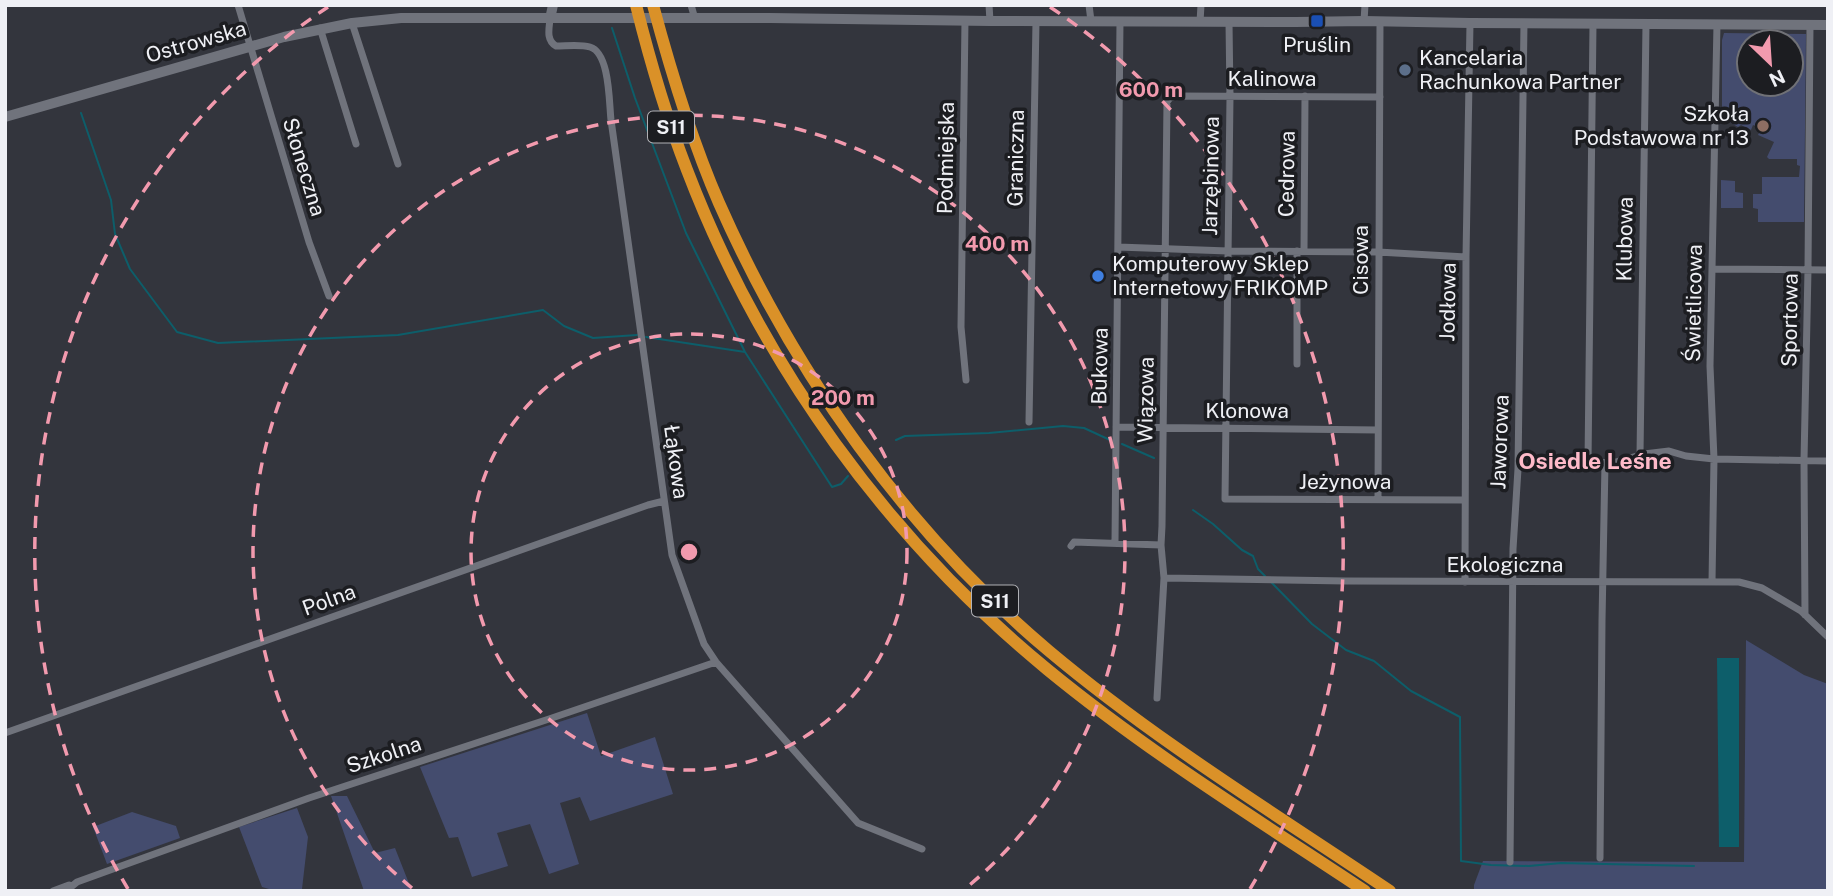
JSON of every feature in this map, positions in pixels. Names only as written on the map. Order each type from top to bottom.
[{"type":"highway","name":"S11","points":[[636,5],[665,111],[687,170],[729,267],[752,312],[829,435],[908,534],[958,588],[1008,635],[1097,709],[1365,891]]},
{"type":"highway","name":"S11","points":[[653,5],[694,140],[743,256],[815,383],[900,499],[956,563],[1005,611],[1085,681],[1205,768],[1390,891]]},
{"type":"street","name":"Słoneczna","points":[[238,5],[309,242],[329,296]]},
{"type":"street","points":[[550,19],[553,5]]},
{"type":"street","points":[[691,5],[695,19]]},
{"type":"street","points":[[989,5],[990,20]]},
{"type":"street","points":[[1089,5],[1091,21]]},
{"type":"street","points":[[1200,22],[1201,5]]},
{"type":"street","points":[[1364,21],[1365,5]]},
{"type":"street","name":"Ostrowska","points":[[5,117],[320,28],[401,18],[1828,25]]},
{"type":"street","name":"Łąkowa","points":[[550,19],[549,36],[553,44],[590,47],[596,50],[606,69],[672,555],[704,644],[716,662],[858,823],[922,849]]},
{"type":"street","name":"Podmiejska","points":[[965,20],[961,327],[966,380]]},
{"type":"street","name":"Graniczna","points":[[1029,422],[1036,21]]},
{"type":"street","name":"Bukowa","points":[[1115,542],[1120,21]]},
{"type":"street","name":"Cisowa","points":[[1378,499],[1380,21]]},
{"type":"street","name":"Jarzębinowa","points":[[1225,499],[1229,22]]},
{"type":"street","points":[[352,23],[398,164]]},
{"type":"street","name":"Jodłowa","points":[[1465,582],[1470,23]]},
{"type":"street","name":"Jaworowa","points":[[1510,862],[1513,550],[1518,468],[1524,23]]},
{"type":"street","points":[[1588,463],[1593,24]]},
{"type":"street","name":"Klubowa","points":[[1640,455],[1646,24]]},
{"type":"street","name":"Świetlicowa","points":[[1712,582],[1714,459],[1710,366],[1717,24]]},
{"type":"street","name":"Sportowa","points":[[1805,615],[1804,460],[1810,25]]},
{"type":"street","points":[[320,28],[356,144]]},
{"type":"street","name":"Kalinowa","points":[[1167,102],[1176,96],[1380,97]]},
{"type":"street","name":"Cedrowa","points":[[1297,364],[1305,96]]},
{"type":"street","name":"Wiązowa","points":[[1157,698],[1164,578],[1161,545],[1167,102]]},
{"type":"street","points":[[1118,247],[1378,252],[1466,257]]},
{"type":"street","points":[[1712,269],[1828,270]]},
{"type":"street","name":"Klonowa","points":[[1116,427],[1378,430]]},
{"type":"street","points":[[1564,460],[1612,463],[1669,451],[1714,459],[1828,461]]},
{"type":"street","points":[[1600,858],[1605,463]]},
{"type":"street","name":"Jeżynowa","points":[[1225,499],[1464,500]]},
{"type":"street","name":"Polna","points":[[5,733],[664,501]]},
{"type":"street","points":[[1071,546],[1074,542],[1161,545]]},
{"type":"street","name":"Ekologiczna","points":[[1164,578],[1739,582],[1762,588],[1805,615],[1828,636]]},
{"type":"street","name":"Szkolna","points":[[66,891],[77,882],[309,798],[716,662]]},
{"type":"street","points":[[53,891],[77,882]]},
{"type":"shaded area","points":[[1724,33],[1735,33],[1735,98],[1805,98],[1806,34],[1804,222],[1758,222],[1758,209],[1753,208],[1753,194],[1762,194],[1762,177],[1799,177],[1800,166],[1797,165],[1797,159],[1769,159],[1767,157],[1774,142],[1758,135],[1761,129],[1753,125],[1751,130],[1741,125],[1738,127],[1722,118]]},
{"type":"shaded area","points":[[1721,180],[1735,181],[1735,192],[1743,193],[1743,208],[1721,208]]},
{"type":"shaded area","points":[[1746,640],[1804,675],[1828,684],[1828,891],[1474,891],[1483,861],[1744,862]]},
{"type":"shaded area","points":[[1717,658],[1739,658],[1739,847],[1719,847]]},
{"type":"shaded area","points":[[587,713],[601,756],[655,737],[673,794],[590,821],[580,797],[560,803],[579,864],[549,874],[530,824],[497,833],[508,866],[472,877],[458,837],[449,838],[420,767]]},
{"type":"shaded area","points":[[331,796],[347,796],[375,853],[395,848],[412,891],[364,891]]},
{"type":"shaded area","points":[[297,808],[308,837],[302,889],[276,891],[262,887],[239,827]]},
{"type":"shaded area","points":[[132,812],[176,826],[180,838],[107,864],[93,827]]},
{"type":"waterway","points":[[612,28],[635,98],[686,233],[745,352],[832,487],[841,484],[848,476]]},
{"type":"waterway","points":[[81,113],[111,200],[115,234],[130,269],[177,332],[218,343],[398,335],[543,310],[564,326],[593,338],[637,335]]},
{"type":"waterway","points":[[646,337],[745,352]]},
{"type":"waterway","points":[[896,440],[905,436],[989,433],[1063,426],[1084,428],[1110,440]]},
{"type":"waterway","points":[[1122,444],[1154,458]]},
{"type":"waterway","points":[[1193,510],[1253,556],[1258,569],[1265,576]]},
{"type":"waterway","points":[[1271,582],[1312,624],[1346,650],[1374,661],[1411,691],[1460,717],[1461,861],[1529,866],[1561,863],[1694,866]]},
{"type":"place","name":"Pruślin","points":[[1317,21]]},
{"type":"place","name":"Kancelaria Rachunkowa Partner","points":[[1405,70]]},
{"type":"place","name":"Szkoła Podstawowa nr 13","points":[[1763,126]]},
{"type":"place","name":"Komputerowy Sklep Internetowy FRIKOMP","points":[[1098,276]]},
{"type":"district","name":"Osiedle Leśne","points":[[1595,461]]}]
